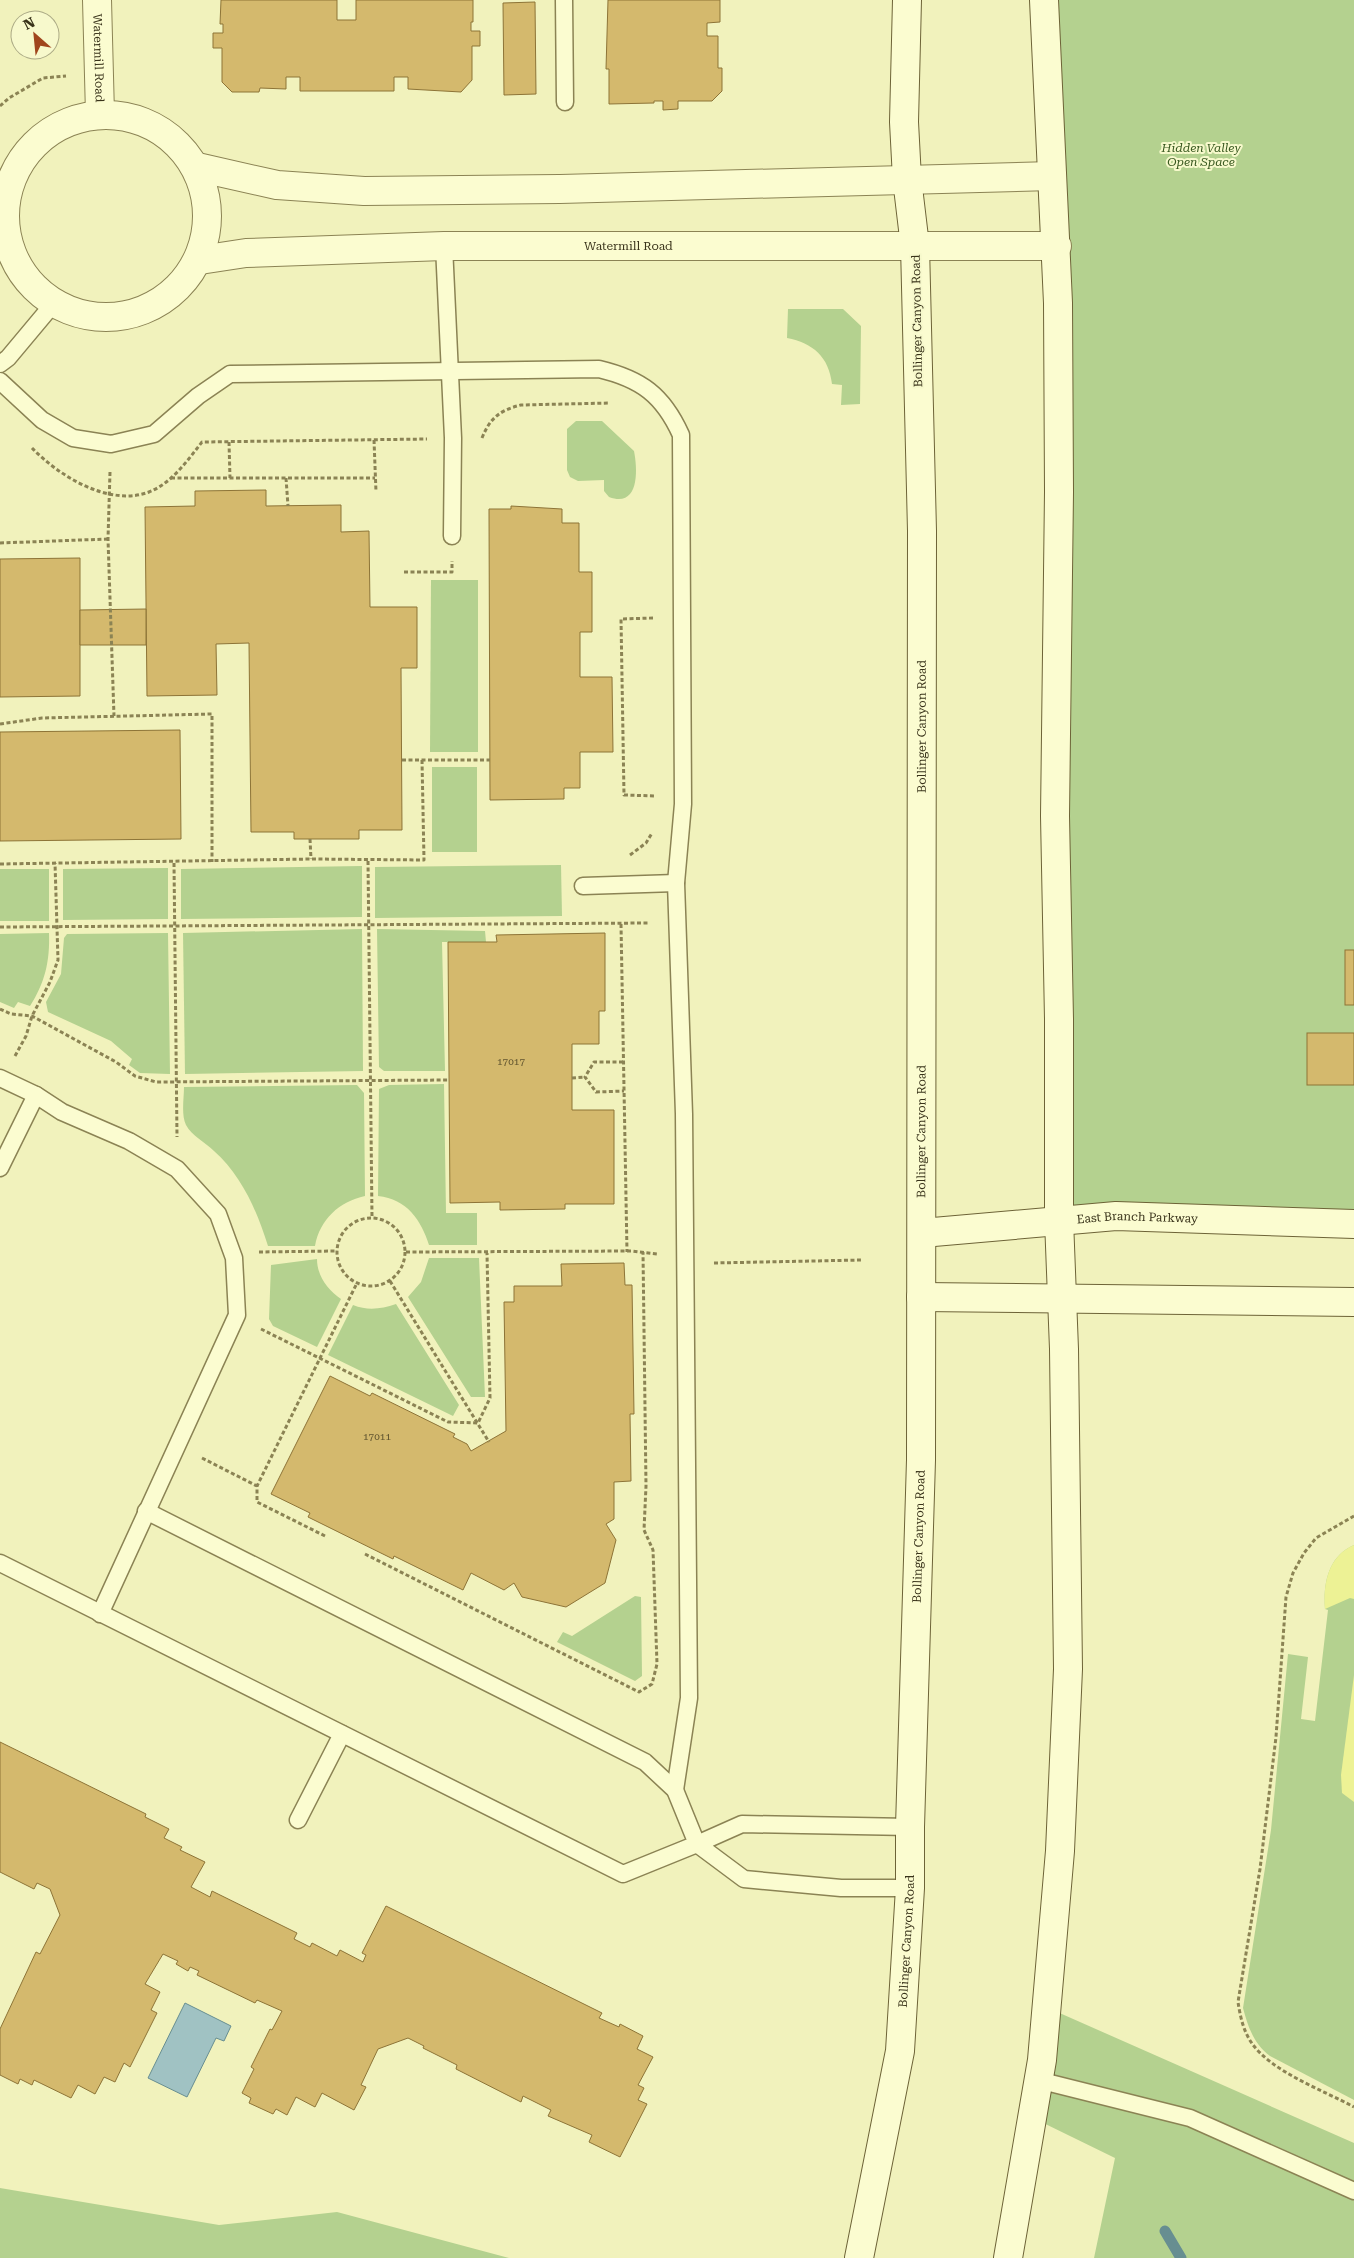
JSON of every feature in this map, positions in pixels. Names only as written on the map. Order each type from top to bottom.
[{"type":"main road","name":"Watermill Road","points":[[97,0],[100,114]]},
{"type":"main road","name":"Bollinger Canyon Road","points":[[859,2258],[900,2051],[910,1888],[910,1827],[921,1480],[922,531],[915,246],[907,179],[904,122],[906,0]]},
{"type":"main road","points":[[1008,2258],[1038,2080],[1060,1851],[1068,1669],[1063,1301],[1059,1220],[1059,1010],[1055,816],[1059,492],[1057,246],[1044,0]]},
{"type":"main road","name":"Watermill Road","points":[[100,114],[131,118],[152,126],[171,139],[197,167],[207,203],[207,228],[200,260],[172,293],[150,307],[127,315],[102,318],[77,313],[54,303],[34,287],[18,268],[8,244],[3,194],[27,153],[44,137],[64,125],[100,114]]},
{"type":"main road","points":[[197,167],[277,185],[364,191],[560,189],[1052,176]]},
{"type":"main road","name":"Watermill Road","points":[[200,260],[246,253],[444,246],[1057,246]]},
{"type":"main road","name":"East Branch Parkway","points":[[922,1233],[1116,1216],[1354,1224]]},
{"type":"main road","points":[[921,1297],[1063,1301],[1124,1299],[1354,1302]]},
{"type":"lane","points":[[564,0],[564,102]]},
{"type":"lane","points":[[444,246],[451,371],[452,536]]},
{"type":"lane","points":[[0,364],[8,358],[54,303]]},
{"type":"lane","points":[[0,381],[42,420],[73,438],[111,444],[154,434],[198,396],[230,374],[599,369],[620,374],[656,394],[674,417],[681,435],[683,804],[676,883],[684,1114],[688,1698],[674,1790]]},
{"type":"lane","points":[[583,886],[676,883]]},
{"type":"lane","points":[[1,1078],[36,1094],[62,1112],[129,1142],[178,1169],[218,1214],[231,1251],[237,1315],[100,1614]]},
{"type":"lane","points":[[0,1168],[36,1094]]},
{"type":"lane","points":[[146,1511],[645,1762],[674,1790],[697,1844],[744,1879],[840,1888],[910,1888]]},
{"type":"lane","points":[[0,1563],[623,1874],[742,1824],[910,1827]]},
{"type":"lane","points":[[298,1820],[342,1734]]},
{"type":"lane","points":[[1038,2080],[1190,2118],[1354,2191]]},
{"type":"path","points":[[0,106],[9,98],[43,78],[72,76]]},
{"type":"path","points":[[482,438],[488,423],[495,415],[508,408],[521,405],[612,403]]},
{"type":"path","points":[[27,441],[50,466],[77,484],[109,493],[136,495],[149,492],[170,478],[202,442],[427,438]]},
{"type":"path","points":[[374,440],[376,492]]},
{"type":"path","points":[[229,442],[230,478]]},
{"type":"path","points":[[111,444],[108,539],[114,716]]},
{"type":"path","points":[[170,478],[375,478]]},
{"type":"path","points":[[286,478],[288,506]]},
{"type":"path","points":[[404,572],[452,572],[452,536]]},
{"type":"path","points":[[0,543],[108,539]]},
{"type":"path","points":[[653,610],[653,619],[621,619],[624,795],[656,795],[656,802]]},
{"type":"path","points":[[0,724],[42,718],[212,714],[212,862]]},
{"type":"path","points":[[402,760],[490,760]]},
{"type":"path","points":[[0,864],[174,863],[311,859],[424,860],[422,760]]},
{"type":"path","points":[[628,856],[636,853],[646,843],[654,828]]},
{"type":"path","points":[[310,839],[311,859]]},
{"type":"path","points":[[368,861],[372,1217]]},
{"type":"path","points":[[1,1078],[26,1036],[32,1016],[50,982],[58,960],[55,863]]},
{"type":"path","points":[[173,1167],[178,1128],[174,863]]},
{"type":"path","points":[[0,927],[175,927],[369,923],[677,923]]},
{"type":"path","points":[[621,924],[627,1252]]},
{"type":"path","points":[[0,1009],[11,1014],[32,1016],[116,1062],[135,1076],[156,1082],[450,1080]]},
{"type":"path","points":[[585,1077],[594,1062],[623,1062]]},
{"type":"path","points":[[572,1078],[585,1077]]},
{"type":"path","points":[[585,1077],[596,1092],[624,1091]]},
{"type":"path","points":[[372,1217],[385,1220],[396,1228],[403,1239],[406,1252],[398,1273],[390,1281],[368,1286],[346,1276],[339,1264],[337,1251],[340,1237],[348,1226],[359,1219],[372,1217]]},
{"type":"path","points":[[231,1251],[337,1251]]},
{"type":"path","points":[[406,1252],[643,1252],[660,1254]]},
{"type":"path","points":[[365,1554],[639,1692],[652,1684],[657,1664],[653,1550],[644,1530],[646,1477],[643,1252]]},
{"type":"path","points":[[478,1423],[490,1398],[487,1253]]},
{"type":"path","points":[[710,1264],[860,1260]]},
{"type":"path","points":[[390,1281],[489,1442]]},
{"type":"path","points":[[325,1536],[257,1502],[257,1486],[319,1357],[358,1283]]},
{"type":"path","points":[[237,1315],[448,1422],[478,1423]]},
{"type":"path","points":[[178,1446],[257,1486]]},
{"type":"path","points":[[1354,1516],[1316,1538],[1304,1553],[1293,1573],[1286,1596],[1276,1737],[1260,1869],[1238,2002],[1241,2018],[1250,2041],[1262,2055],[1278,2067],[1354,2107]]},
{"type":"green space","name":"Hidden Valley Open Space","points":[[1043,0],[1354,0],[1354,1224],[1059,1220]]},
{"type":"green space","points":[[788,309],[843,309],[861,326],[860,404],[841,405],[842,385],[832,384],[830,374],[823,359],[805,343],[787,338]]},
{"type":"green space","points":[[576,421],[602,421],[634,451],[636,477],[631,493],[626,497],[619,499],[609,497],[604,491],[604,480],[578,481],[570,477],[567,470],[567,429]]},
{"type":"green space","points":[[431,580],[478,580],[478,752],[430,752]]},
{"type":"green space","points":[[432,767],[477,767],[477,852],[432,852]]},
{"type":"green space","points":[[561,865],[562,916],[375,918],[375,867]]},
{"type":"green space","points":[[362,866],[362,917],[181,919],[181,869]]},
{"type":"green space","points":[[168,868],[168,919],[63,920],[63,869]]},
{"type":"green space","points":[[0,869],[49,869],[49,921],[0,921]]},
{"type":"green space","points":[[362,929],[363,1071],[185,1074],[183,933]]},
{"type":"green space","points":[[377,929],[485,931],[486,942],[442,942],[445,1071],[384,1071],[379,1067]]},
{"type":"green space","points":[[49,933],[49,953],[46,971],[30,1006],[18,1002],[14,1008],[0,1002],[0,934]]},
{"type":"green space","points":[[168,933],[170,1074],[140,1073],[129,1065],[132,1059],[111,1041],[48,1012],[46,1002],[61,974],[64,938],[67,934]]},
{"type":"green space","points":[[444,1084],[446,1213],[477,1213],[477,1245],[429,1245],[422,1227],[405,1206],[397,1201],[378,1196],[379,1089],[389,1085]]},
{"type":"green space","points":[[357,1085],[364,1093],[365,1196],[339,1207],[332,1213],[321,1228],[315,1246],[268,1246],[253,1207],[233,1171],[186,1125],[183,1111],[184,1087]]},
{"type":"green space","points":[[429,1258],[479,1258],[485,1397],[471,1397],[408,1297],[421,1282]]},
{"type":"green space","points":[[317,1259],[317,1265],[324,1282],[341,1299],[317,1347],[273,1326],[269,1319],[271,1265]]},
{"type":"green space","points":[[396,1304],[459,1405],[453,1416],[328,1355],[353,1305],[374,1309]]},
{"type":"green space","points":[[1354,1545],[1354,2100],[1270,2056],[1252,2035],[1243,2008],[1271,1830],[1288,1654],[1308,1657],[1301,1719],[1315,1721],[1328,1610],[1325,1609],[1326,1581],[1338,1556]]},
{"type":"green space","points":[[635,1596],[641,1597],[642,1676],[635,1681],[557,1642],[563,1632],[572,1636]]},
{"type":"green space","points":[[1046,2007],[1354,2143],[1354,2258],[1094,2258],[1115,2158],[1027,2115]]},
{"type":"green space","points":[[0,2188],[219,2225],[337,2212],[509,2258],[0,2258]]},
{"type":"sand","points":[[1354,1545],[1354,1599],[1350,1598],[1325,1609],[1326,1581],[1333,1563],[1345,1550]]},
{"type":"sand","points":[[1354,1675],[1354,1802],[1342,1793],[1341,1775]]},
{"type":"water","points":[[185,2003],[231,2026],[224,2041],[216,2038],[187,2097],[148,2078]]},
{"type":"building","points":[[221,0],[337,0],[337,20],[356,20],[356,0],[473,0],[471,31],[480,31],[480,46],[472,46],[472,80],[461,92],[408,89],[408,77],[394,77],[394,91],[300,91],[300,77],[286,77],[286,89],[260,88],[259,92],[232,92],[222,82],[222,48],[213,48],[213,33],[223,33],[223,24],[220,24]]},
{"type":"building","points":[[608,0],[720,0],[720,22],[707,23],[707,36],[718,36],[718,68],[722,68],[722,91],[712,101],[678,101],[678,109],[663,110],[663,101],[609,104],[609,69],[606,69]]},
{"type":"building","points":[[535,2],[536,94],[504,95],[503,3]]},
{"type":"building","points":[[266,490],[266,506],[341,505],[341,532],[369,531],[370,607],[417,607],[417,668],[401,668],[402,830],[359,830],[359,839],[294,839],[294,832],[251,832],[249,643],[216,644],[217,695],[147,696],[145,507],[195,506],[195,491]]},
{"type":"building","points":[[511,506],[562,509],[562,523],[579,523],[579,572],[592,572],[592,632],[580,632],[580,677],[612,677],[613,752],[580,752],[580,788],[564,788],[564,799],[490,800],[489,509],[511,509]]},
{"type":"building","points":[[80,558],[80,696],[0,697],[0,559]]},
{"type":"building","points":[[146,609],[146,645],[80,645],[80,610]]},
{"type":"building","points":[[180,730],[181,839],[0,841],[0,732]]},
{"type":"building","points":[[605,933],[605,1011],[599,1011],[599,1044],[572,1044],[572,1110],[614,1110],[614,1204],[565,1204],[565,1209],[500,1210],[500,1202],[450,1203],[448,942],[497,942],[496,935]]},
{"type":"building","points":[[1345,950],[1354,950],[1354,1005],[1345,1005]]},
{"type":"building","points":[[1307,1033],[1354,1033],[1354,1085],[1307,1085]]},
{"type":"building","points":[[624,1263],[625,1285],[632,1285],[634,1414],[630,1414],[631,1481],[614,1482],[614,1519],[606,1524],[616,1540],[605,1583],[566,1607],[522,1597],[514,1583],[504,1590],[471,1573],[463,1590],[394,1556],[393,1559],[308,1517],[310,1513],[271,1494],[330,1376],[370,1396],[372,1393],[455,1434],[453,1437],[467,1444],[471,1451],[506,1431],[504,1302],[514,1302],[514,1286],[562,1286],[561,1264]]},
{"type":"building","points":[[0,1742],[146,1814],[145,1817],[169,1829],[164,1838],[182,1847],[180,1850],[205,1862],[191,1887],[210,1897],[212,1891],[297,1933],[294,1939],[310,1947],[312,1943],[337,1956],[340,1950],[363,1962],[366,1955],[362,1953],[386,1906],[602,2013],[599,2018],[619,2027],[620,2024],[643,2036],[637,2049],[653,2057],[638,2085],[644,2088],[638,2100],[647,2104],[620,2157],[589,2142],[592,2135],[548,2116],[551,2110],[523,2096],[521,2102],[456,2069],[457,2065],[423,2048],[424,2046],[408,2038],[378,2049],[361,2085],[366,2087],[354,2110],[322,2093],[315,2107],[296,2097],[287,2115],[276,2109],[273,2114],[249,2103],[251,2098],[242,2093],[254,2069],[251,2067],[270,2029],[272,2030],[282,2011],[257,2000],[255,2003],[197,1975],[199,1971],[190,1967],[188,1971],[176,1964],[178,1961],[163,1954],[145,1984],[160,1992],[151,2010],[157,2013],[130,2067],[124,2063],[115,2082],[104,2077],[95,2094],[78,2085],[71,2098],[34,2080],[32,2085],[20,2079],[18,2084],[0,2075],[0,2029],[36,1952],[40,1954],[60,1915],[50,1889],[37,1883],[34,1889],[0,1872]]},
{"type":"waterway","points":[[1165,2231],[1181,2258]]}]
